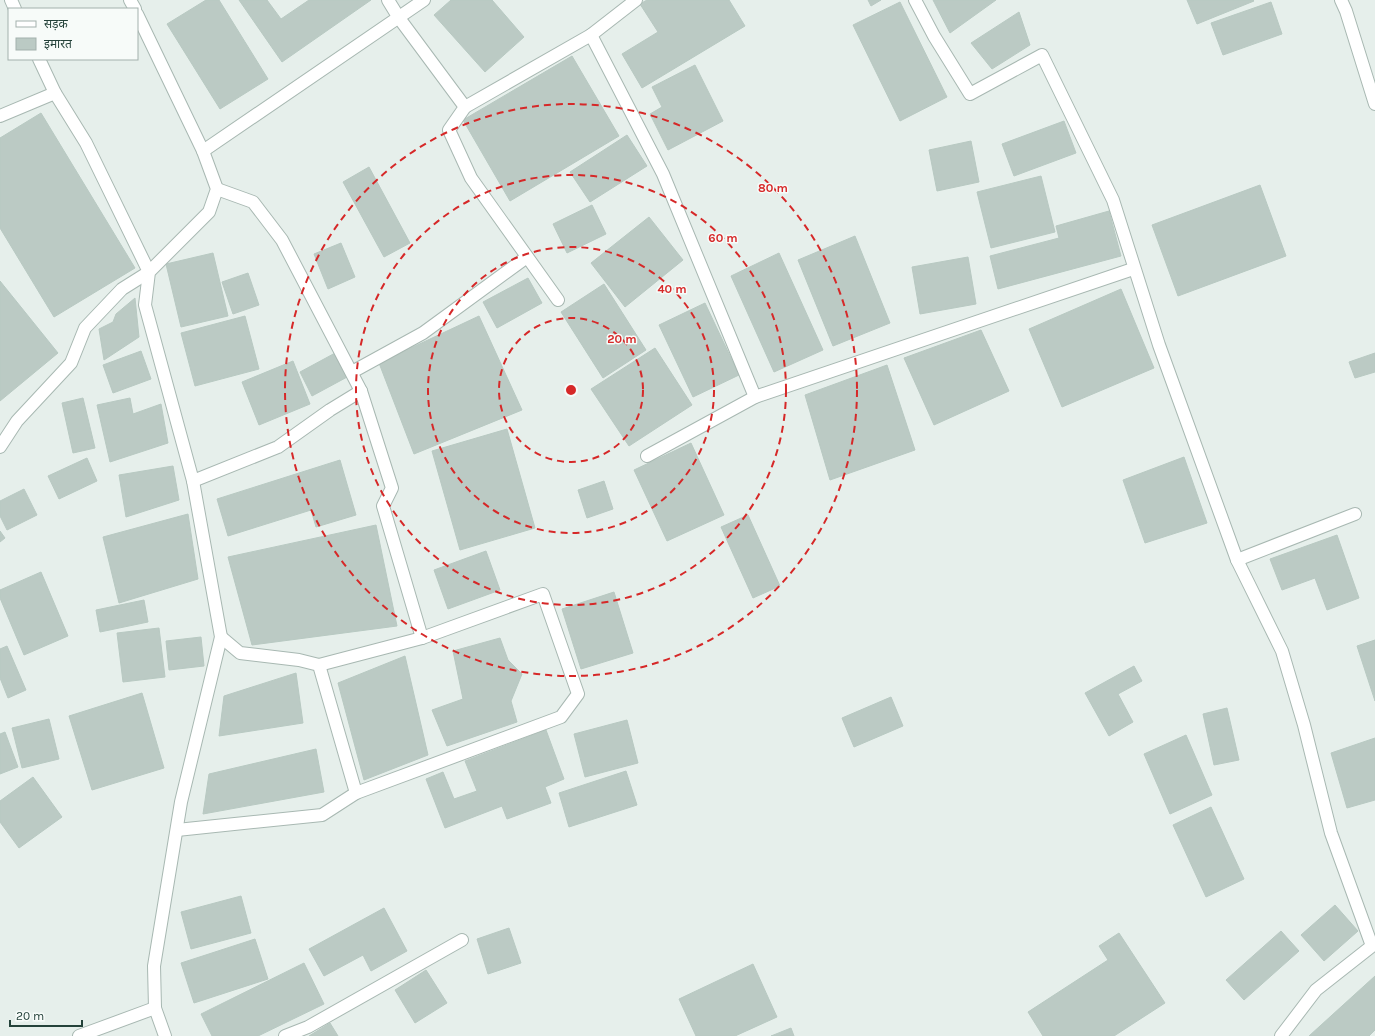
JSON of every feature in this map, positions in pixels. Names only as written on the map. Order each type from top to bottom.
[{"type":"street","points":[[388,0],[399,18],[465,106]]},
{"type":"street","points":[[203,151],[424,0]]},
{"type":"street","points":[[558,300],[471,178],[449,130],[465,106],[591,35],[636,0]]},
{"type":"street","points":[[915,0],[934,36],[970,94],[1042,55],[1113,200],[1159,345],[1237,560],[1282,651],[1304,725],[1331,833],[1373,947],[1316,990],[1281,1036]]},
{"type":"street","points":[[1341,0],[1346,11],[1375,104]]},
{"type":"street","points":[[0,447],[17,422],[70,363],[85,328],[122,289],[149,272],[209,212],[217,189],[203,151],[138,16]]},
{"type":"street","points":[[591,35],[663,174],[755,397]]},
{"type":"street","points":[[40,60],[56,93],[86,142],[149,272],[145,305],[193,481],[221,636],[181,802],[154,966],[155,1008],[165,1036]]},
{"type":"street","points":[[0,116],[56,93]]},
{"type":"street","points":[[217,189],[253,202],[282,240],[362,391],[392,488],[382,506],[422,638]]},
{"type":"street","points":[[352,372],[423,332],[527,256]]},
{"type":"street","points":[[647,456],[755,397],[1134,269]]},
{"type":"street","points":[[193,481],[278,447],[330,410],[362,391]]},
{"type":"street","points":[[1237,560],[1355,514]]},
{"type":"street","points":[[177,830],[322,814],[356,793],[561,717],[578,694],[544,594],[422,638],[319,665],[299,660],[240,653],[221,636]]},
{"type":"street","points":[[319,665],[356,793]]},
{"type":"street","points":[[285,1036],[308,1027],[462,940]]},
{"type":"street","points":[[79,1036],[155,1008]]},
{"type":"building","points":[[206,0],[219,0],[268,79],[220,109],[167,24]]},
{"type":"building","points":[[239,0],[267,0],[281,19],[309,0],[371,0],[282,62]]},
{"type":"building","points":[[451,0],[492,0],[524,37],[485,72],[434,15]]},
{"type":"building","points":[[647,0],[729,0],[745,26],[642,88],[622,54],[658,32],[640,4]]},
{"type":"building","points":[[868,0],[881,0],[871,6]]},
{"type":"building","points":[[933,0],[996,0],[950,33]]},
{"type":"building","points":[[1187,0],[1253,0],[1254,1],[1197,24]]},
{"type":"building","points":[[900,2],[947,97],[900,121],[853,25]]},
{"type":"building","points":[[1271,2],[1282,34],[1223,55],[1211,23]]},
{"type":"building","points":[[1019,12],[1030,45],[992,69],[971,43]]},
{"type":"building","points":[[572,56],[619,136],[510,201],[463,120]]},
{"type":"building","points":[[695,65],[723,121],[668,150],[650,114],[662,107],[652,87]]},
{"type":"building","points":[[41,113],[135,268],[54,317],[0,228],[0,138]]},
{"type":"building","points":[[1064,121],[1076,153],[1014,176],[1002,144]]},
{"type":"building","points":[[627,135],[647,166],[590,202],[570,172]]},
{"type":"building","points":[[971,141],[979,182],[937,191],[929,150]]},
{"type":"building","points":[[369,167],[410,243],[384,257],[343,182]]},
{"type":"building","points":[[1041,176],[1055,232],[991,248],[977,192]]},
{"type":"building","points":[[1260,185],[1286,256],[1178,296],[1152,225]]},
{"type":"building","points":[[592,205],[606,234],[567,253],[553,224]]},
{"type":"building","points":[[1109,211],[1121,256],[998,289],[990,256],[1059,238],[1056,226]]},
{"type":"building","points":[[649,217],[683,260],[625,307],[591,263]]},
{"type":"building","points":[[855,236],[890,323],[833,346],[798,260]]},
{"type":"building","points":[[341,243],[355,277],[328,289],[314,254]]},
{"type":"building","points":[[213,253],[228,316],[181,327],[166,264]]},
{"type":"building","points":[[779,253],[823,350],[774,372],[731,276]]},
{"type":"building","points":[[968,257],[976,304],[920,314],[912,267]]},
{"type":"building","points":[[248,273],[259,305],[233,314],[222,282]]},
{"type":"building","points":[[528,278],[542,303],[497,328],[483,302]]},
{"type":"building","points":[[0,281],[58,353],[0,401]]},
{"type":"building","points":[[604,284],[646,350],[603,378],[561,312]]},
{"type":"building","points":[[1121,289],[1154,368],[1062,407],[1029,329]]},
{"type":"building","points":[[135,298],[139,337],[104,360],[99,329],[113,322],[116,314]]},
{"type":"building","points":[[705,303],[739,375],[693,397],[659,325]]},
{"type":"building","points":[[245,316],[259,369],[195,386],[181,333]]},
{"type":"building","points":[[479,316],[522,410],[414,454],[379,363]]},
{"type":"building","points":[[981,330],[1009,391],[934,425],[904,358]]},
{"type":"building","points":[[655,348],[692,405],[629,446],[591,389]]},
{"type":"building","points":[[141,351],[151,379],[113,393],[103,365]]},
{"type":"building","points":[[337,352],[349,376],[312,396],[300,372]]},
{"type":"building","points":[[1375,353],[1375,372],[1355,378],[1349,362]]},
{"type":"building","points":[[293,361],[310,404],[259,425],[242,382]]},
{"type":"building","points":[[887,365],[915,450],[830,480],[805,395]]},
{"type":"building","points":[[83,398],[95,448],[73,453],[62,403]]},
{"type":"building","points":[[130,398],[133,414],[161,404],[168,443],[110,462],[97,405]]},
{"type":"building","points":[[507,429],[535,528],[460,550],[432,451]]},
{"type":"building","points":[[691,443],[724,515],[667,541],[634,470]]},
{"type":"building","points":[[1184,457],[1207,523],[1145,543],[1123,480]]},
{"type":"building","points":[[87,458],[97,481],[59,499],[48,476]]},
{"type":"building","points":[[340,460],[356,515],[316,527],[311,510],[228,536],[217,499]]},
{"type":"building","points":[[173,466],[179,500],[126,517],[119,475]]},
{"type":"building","points":[[604,481],[613,509],[587,518],[578,490]]},
{"type":"building","points":[[24,489],[37,515],[7,530],[0,516],[0,501]]},
{"type":"building","points":[[188,514],[198,579],[119,603],[103,537]]},
{"type":"building","points":[[748,515],[780,586],[753,598],[721,527]]},
{"type":"building","points":[[376,525],[397,626],[252,645],[228,557]]},
{"type":"building","points":[[0,531],[5,538],[0,542]]},
{"type":"building","points":[[1337,535],[1359,598],[1327,610],[1315,578],[1282,590],[1270,559]]},
{"type":"building","points":[[486,551],[500,590],[448,609],[434,570]]},
{"type":"building","points":[[41,572],[68,636],[24,655],[0,598],[0,590]]},
{"type":"building","points":[[614,592],[633,653],[581,669],[562,609]]},
{"type":"building","points":[[144,600],[148,622],[100,632],[96,610]]},
{"type":"building","points":[[159,628],[165,677],[123,682],[117,633]]},
{"type":"building","points":[[201,637],[204,666],[169,670],[166,641]]},
{"type":"building","points":[[500,638],[508,660],[522,674],[511,701],[517,722],[447,746],[432,710],[463,699],[453,651]]},
{"type":"building","points":[[1375,640],[1375,701],[1357,646]]},
{"type":"building","points":[[7,646],[26,690],[8,698],[0,678],[0,649]]},
{"type":"building","points":[[405,656],[428,755],[364,780],[338,683]]},
{"type":"building","points":[[1134,666],[1142,681],[1118,694],[1133,722],[1109,736],[1085,693]]},
{"type":"building","points":[[296,673],[303,723],[219,736],[224,696]]},
{"type":"building","points":[[142,693],[164,768],[92,790],[69,716]]},
{"type":"building","points":[[891,697],[903,726],[854,747],[842,718]]},
{"type":"building","points":[[1227,708],[1239,760],[1214,765],[1203,714]]},
{"type":"building","points":[[49,719],[59,759],[22,768],[12,728]]},
{"type":"building","points":[[627,720],[638,763],[585,777],[574,734]]},
{"type":"building","points":[[546,730],[564,779],[545,787],[551,803],[507,819],[502,806],[445,828],[426,779],[443,772],[454,799],[477,791],[465,761]]},
{"type":"building","points":[[5,732],[18,767],[0,774],[0,734]]},
{"type":"building","points":[[1186,735],[1212,795],[1170,814],[1144,754]]},
{"type":"building","points":[[1375,738],[1375,800],[1347,808],[1331,753]]},
{"type":"building","points":[[316,749],[324,792],[203,814],[209,774]]},
{"type":"building","points":[[626,771],[637,805],[569,827],[559,793]]},
{"type":"building","points":[[33,777],[62,817],[19,848],[0,822],[0,801]]},
{"type":"building","points":[[1211,807],[1244,879],[1206,897],[1173,825]]},
{"type":"building","points":[[241,896],[251,933],[191,949],[181,912]]},
{"type":"building","points":[[1335,905],[1358,931],[1324,961],[1301,935]]},
{"type":"building","points":[[384,908],[407,951],[371,971],[363,955],[324,976],[309,949]]},
{"type":"building","points":[[509,928],[521,963],[488,974],[477,939]]},
{"type":"building","points":[[1281,931],[1299,951],[1244,1000],[1226,980]]},
{"type":"building","points":[[1119,933],[1165,1003],[1114,1036],[1043,1036],[1028,1012],[1108,960],[1099,946]]},
{"type":"building","points":[[255,939],[268,979],[194,1003],[181,963]]},
{"type":"building","points":[[304,963],[324,1004],[258,1036],[212,1036],[201,1014]]},
{"type":"building","points":[[753,964],[777,1017],[735,1036],[696,1036],[679,999]]},
{"type":"building","points":[[426,970],[447,1003],[415,1023],[395,990]]},
{"type":"building","points":[[1375,976],[1375,1030],[1369,1036],[1309,1036]]},
{"type":"building","points":[[330,1023],[338,1036],[309,1036]]},
{"type":"building","points":[[791,1028],[794,1036],[771,1036]]}]
